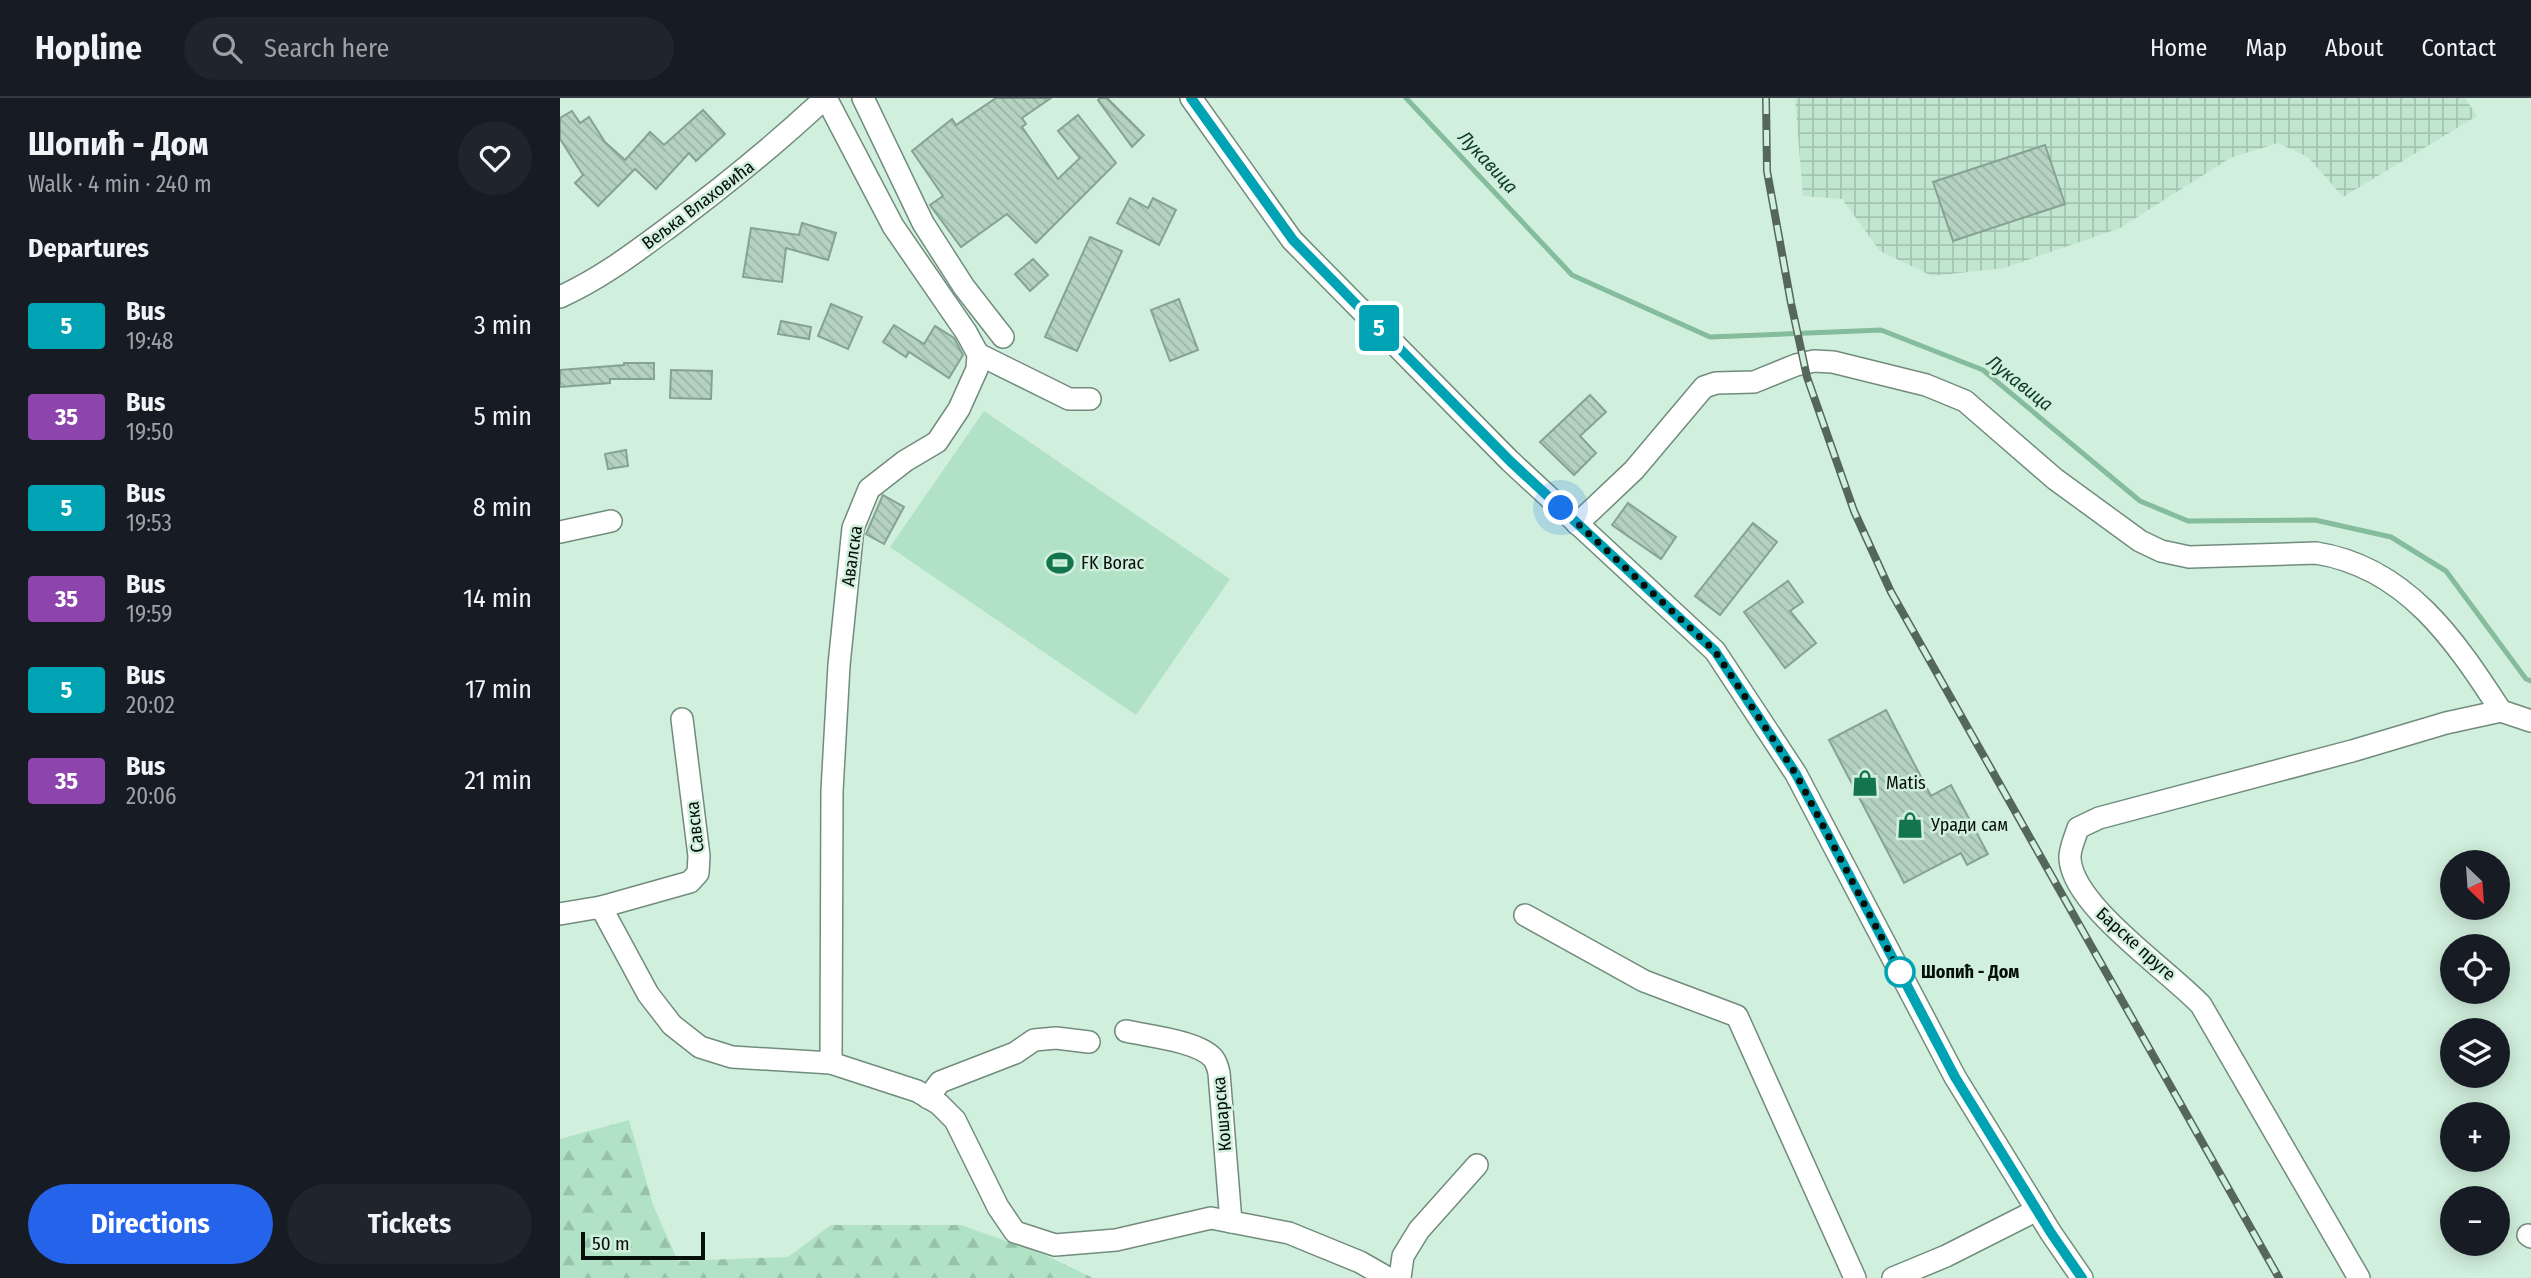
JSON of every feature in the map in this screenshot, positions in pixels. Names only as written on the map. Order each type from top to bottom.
[{"type":"street","name":"Вељка Влаховића","points":[[560,297],[613,269],[700,205],[775,145],[825,98]]},
{"type":"street","points":[[825,98],[893,226],[966,332],[978,354],[1069,399],[1090,399]]},
{"type":"street","points":[[863,98],[923,223],[964,286],[1003,337]]},
{"type":"street","points":[[1191,98],[1293,240],[1510,461],[1715,651],[1796,774],[1955,1077],[2082,1278]]},
{"type":"street","name":"Авалска","points":[[831,1063],[832,791],[839,665],[853,528],[869,489],[905,461],[937,442],[959,409],[977,369],[978,354]]},
{"type":"street","points":[[1577,524],[1634,470],[1704,387],[1716,383],[1754,382],[1805,362],[1833,362],[1926,385],[1965,401],[2055,479],[2140,541],[2161,551],[2189,557],[2316,553],[2368,567],[2400,587],[2438,625],[2474,670],[2501,711],[2531,721]]},
{"type":"street","points":[[560,532],[611,521]]},
{"type":"street","name":"Барске пруге","points":[[2359,1278],[2201,1005],[2097,911],[2073,876],[2069,857],[2078,828],[2099,818],[2352,751],[2446,723],[2501,711]]},
{"type":"street","name":"Савска","points":[[560,914],[601,907],[690,882],[698,873],[699,856],[682,719]]},
{"type":"street","points":[[601,907],[648,994],[672,1025],[700,1047],[732,1057],[831,1063],[918,1091],[928,1098],[955,1120],[998,1207],[1016,1232],[1055,1245],[1116,1240],[1211,1218],[1289,1233],[1360,1262],[1388,1278]]},
{"type":"street","points":[[1525,915],[1644,981],[1737,1016],[1855,1278]]},
{"type":"street","name":"Кошарска","points":[[1126,1031],[1192,1046],[1206,1051],[1215,1060],[1219,1073],[1231,1222]]},
{"type":"street","points":[[928,1098],[940,1082],[1015,1053],[1034,1040],[1056,1038],[1089,1042]]},
{"type":"street","points":[[1400,1278],[1402,1256],[1419,1230],[1477,1165]]},
{"type":"street","points":[[1892,1278],[1946,1256],[2037,1210]]},
{"type":"shaded area","points":[[1795,98],[2465,98],[2477,116],[2343,197],[2308,157],[2278,143],[2230,158],[2120,228],[2004,268],[1932,276],[1880,251],[1842,199],[1803,196]]},
{"type":"green space","name":"FK Borac","points":[[984,411],[1230,579],[1136,715],[890,547]]},
{"type":"green space","points":[[629,1120],[653,1205],[678,1261],[788,1257],[831,1225],[961,1225],[1045,1255],[1093,1278],[560,1278],[560,1139]]},
{"type":"building","points":[[996,98],[1051,98],[1022,118],[1026,124],[1022,127],[1058,179],[1080,158],[1058,131],[1078,115],[1116,163],[1036,243],[1007,214],[961,247],[930,205],[943,196],[912,151],[952,119],[956,125]]},
{"type":"building","points":[[1107,98],[1144,135],[1132,147],[1098,100]]},
{"type":"building","points":[[703,110],[725,134],[696,161],[689,153],[656,189],[635,169],[598,206],[575,183],[583,175],[560,139],[560,118],[572,111],[580,123],[589,117],[605,142],[625,160],[650,132],[664,145]]},
{"type":"building","points":[[2045,145],[2065,204],[1953,241],[1933,182]]},
{"type":"building","points":[[1130,198],[1148,208],[1153,198],[1176,210],[1159,245],[1117,223]]},
{"type":"building","points":[[802,223],[836,233],[828,260],[786,248],[782,282],[743,277],[751,228],[799,235]]},
{"type":"building","points":[[1090,237],[1122,251],[1077,351],[1045,337]]},
{"type":"building","points":[[1033,259],[1048,275],[1030,291],[1015,274]]},
{"type":"building","points":[[1179,299],[1198,350],[1170,361],[1151,310]]},
{"type":"building","points":[[831,304],[862,317],[848,349],[818,336]]},
{"type":"building","points":[[781,321],[811,327],[809,339],[778,334]]},
{"type":"building","points":[[894,325],[924,344],[935,326],[954,338],[963,355],[949,378],[909,352],[906,357],[883,342]]},
{"type":"building","points":[[624,363],[654,363],[654,379],[610,379],[610,383],[560,387],[560,370]]},
{"type":"building","points":[[671,370],[712,371],[711,399],[670,398]]},
{"type":"building","points":[[1590,395],[1606,412],[1580,436],[1596,453],[1574,475],[1540,442]]},
{"type":"building","points":[[626,450],[628,466],[608,469],[605,454]]},
{"type":"building","points":[[883,495],[904,507],[884,544],[866,534]]},
{"type":"building","points":[[1628,503],[1676,537],[1661,559],[1612,525]]},
{"type":"building","points":[[1753,523],[1777,542],[1720,615],[1695,596]]},
{"type":"building","points":[[1788,581],[1803,602],[1790,611],[1816,643],[1785,668],[1744,612]]},
{"type":"building","name":"Уради сам","points":[[1886,710],[1931,796],[1951,785],[1988,854],[1967,865],[1961,853],[1904,883],[1829,740]]},
{"type":"waterway","name":"Лукавица","points":[[1406,98],[1572,275],[1710,337],[1881,330],[1983,370],[2140,501],[2188,521],[2315,520],[2391,537],[2446,571],[2526,679],[2531,681]]},
{"type":"railway","points":[[1766,98],[1767,171],[1791,303],[1807,377],[1854,511],[1891,592],[2279,1278]]},
{"type":"bus line","name":"5","points":[[1191,98],[1293,240],[1510,461],[1715,651],[1796,774],[1955,1077],[2051,1233],[2082,1278]]},
{"type":"place","name":"FK Borac","points":[[1060,563]]},
{"type":"place","name":"Matis","points":[[1865,783]]},
{"type":"place","name":"Уради сам","points":[[1910,825]]},
{"type":"place","name":"Шопић - Дом","points":[[1900,972]]},
{"type":"route","points":[[1561,508],[1715,651],[1796,774],[1906,984],[1900,972]]}]
